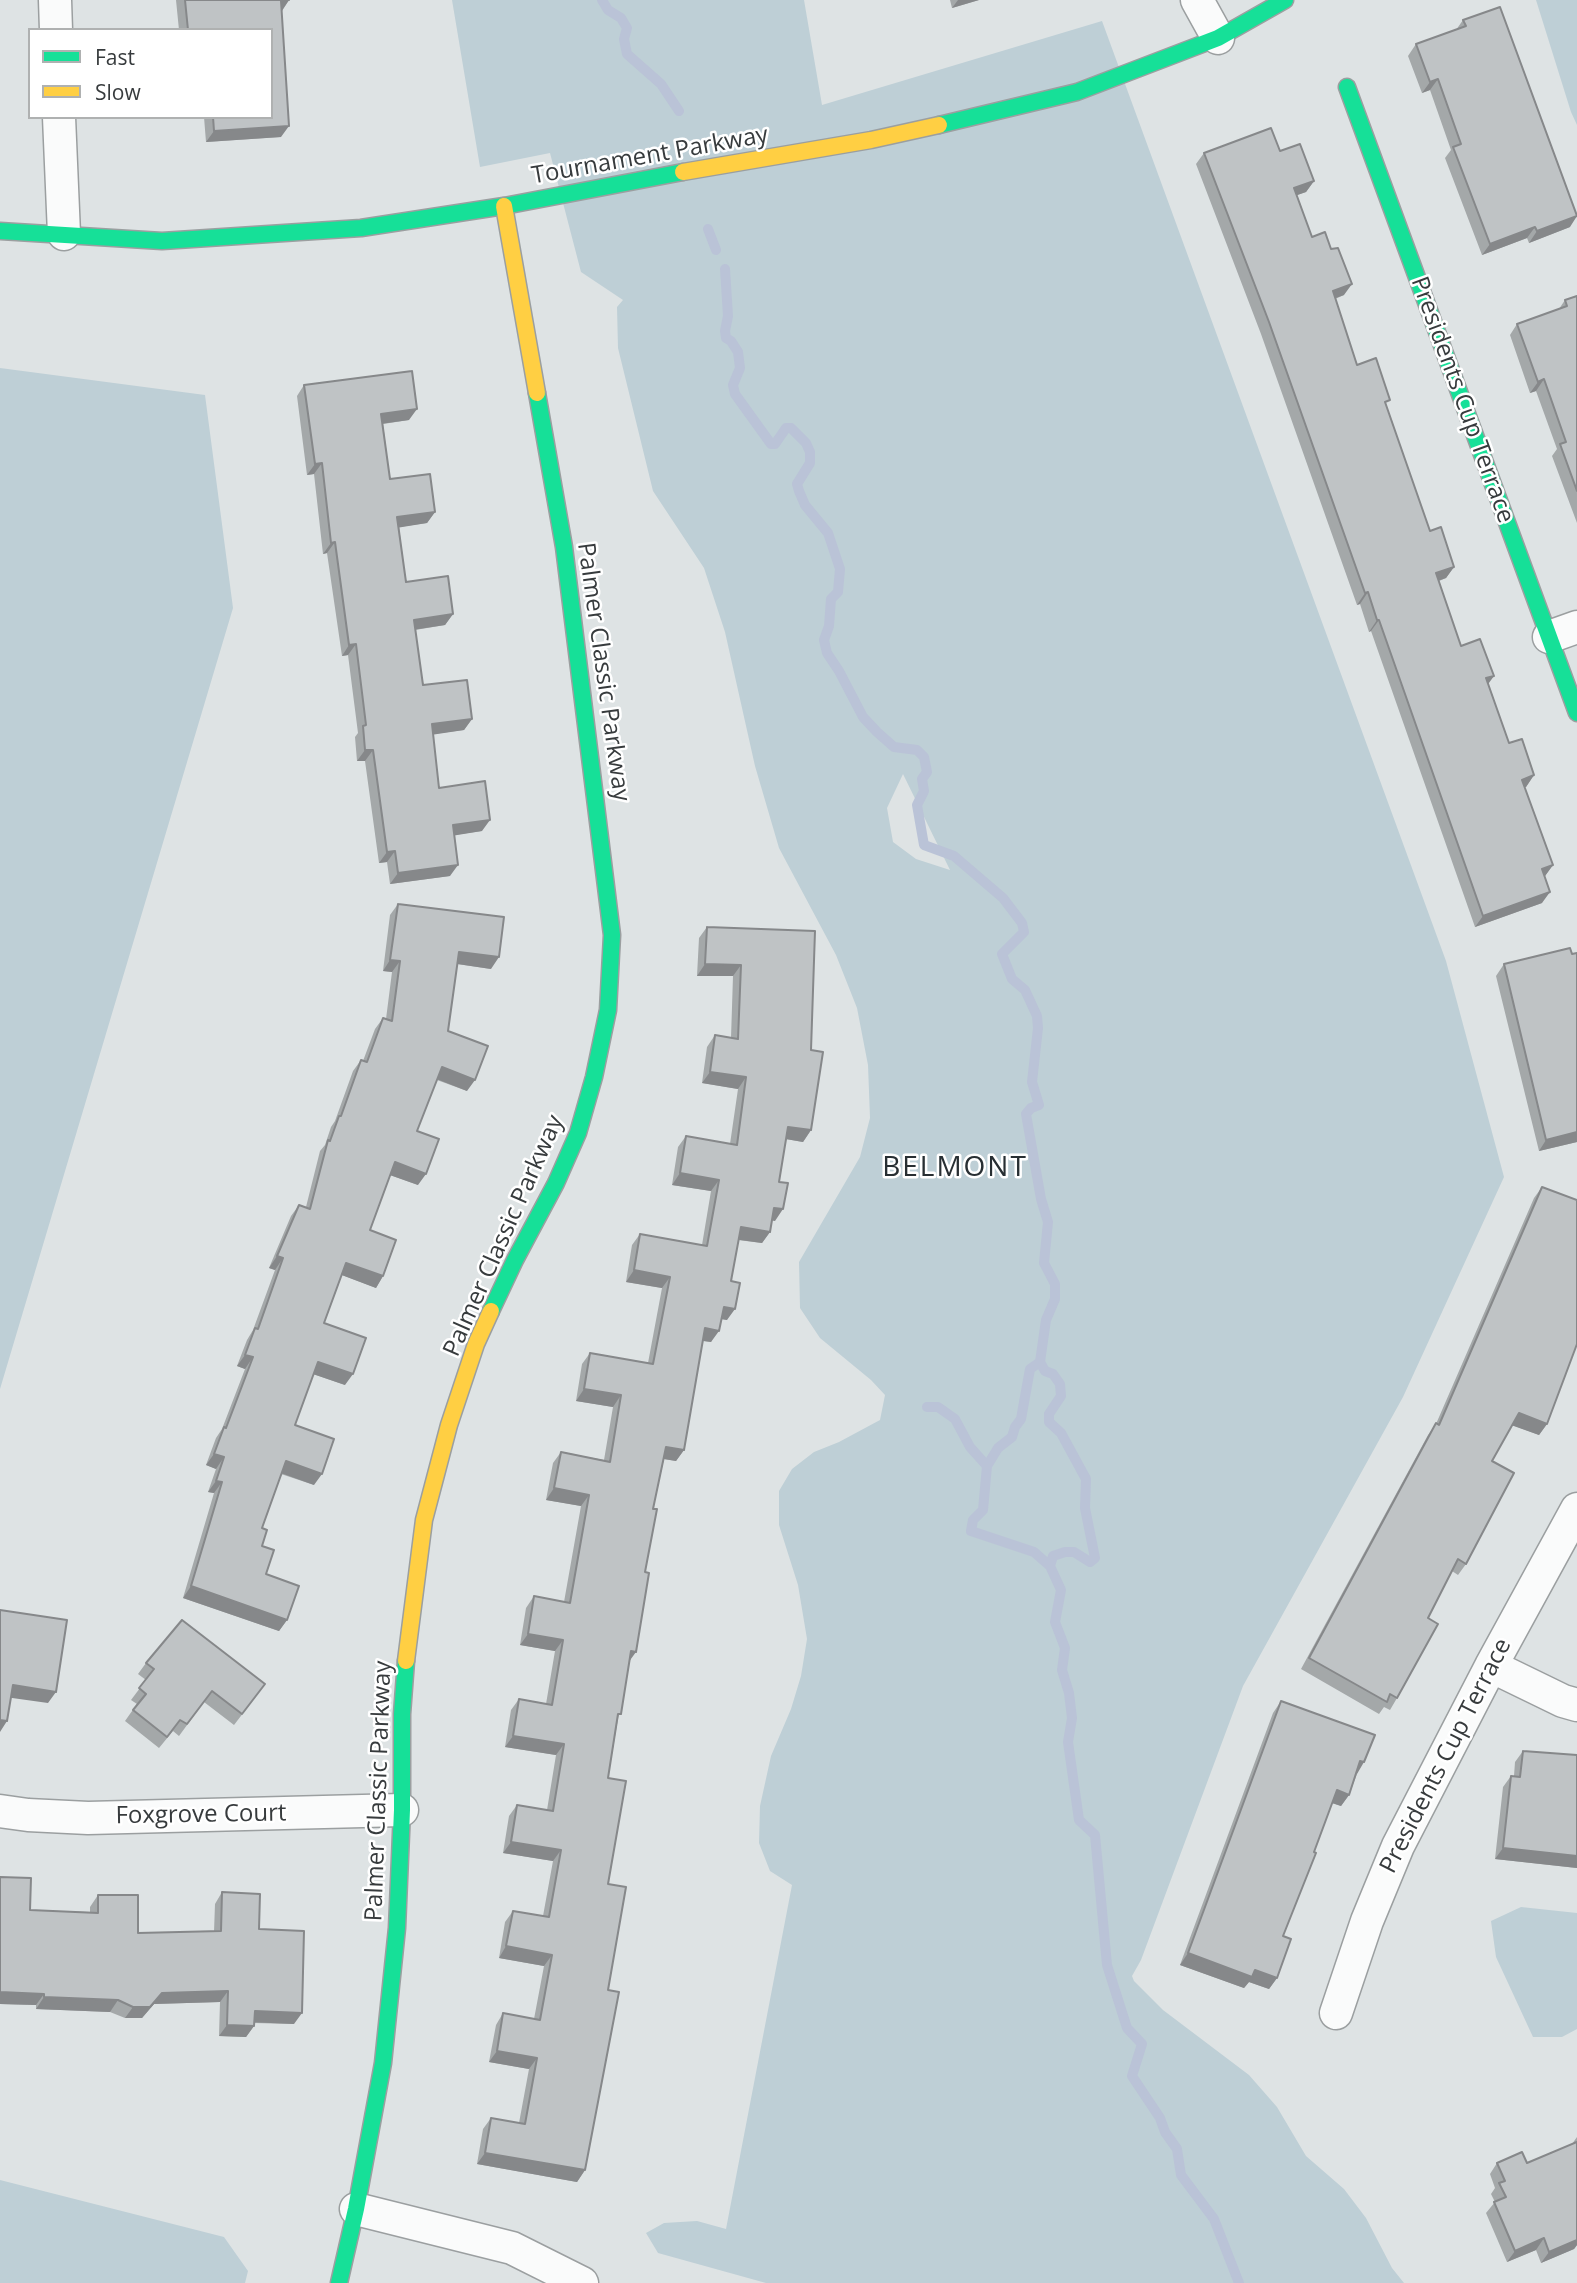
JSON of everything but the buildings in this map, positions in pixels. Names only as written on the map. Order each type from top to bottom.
[{"type":"street","points":[[55,0],[56,28]]},
{"type":"street","points":[[1198,0],[1218,37]]},
{"type":"street","name":"Tournament Parkway","points":[[0,231],[162,241],[361,228],[504,206],[616,183],[871,140],[992,114],[1077,92],[1218,37],[1285,0]]},
{"type":"street","name":"Presidents Cup Terrace","points":[[1347,87],[1563,632],[1577,713]]},
{"type":"street","points":[[59,119],[64,234]]},
{"type":"street","name":"Palmer Classic Parkway","points":[[339,2283],[356,2209],[383,2063],[397,1928],[402,1810],[402,1714],[409,1625],[424,1520],[449,1425],[476,1344],[578,1133],[594,1077],[608,1010],[612,935],[564,547],[504,206]]},
{"type":"street","name":"Presidents Cup Terrace","points":[[1336,2013],[1367,1921],[1398,1846],[1491,1665],[1577,1509]]},
{"type":"street","points":[[1491,1665],[1563,1701],[1577,1705]]},
{"type":"street","name":"Foxgrove Court","points":[[0,1811],[88,1818],[402,1810]]},
{"type":"street","points":[[356,2209],[512,2248],[582,2283]]},
{"type":"shaded area","points":[[452,0],[804,0],[822,105],[1102,21],[1446,961],[1504,1177],[1403,1397],[1243,1686],[1141,1960],[1132,1976],[1163,2010],[1249,2075],[1277,2107],[1306,2156],[1344,2189],[1366,2218],[1392,2268],[1404,2283],[766,2283],[658,2253],[646,2233],[664,2223],[697,2221],[726,2229],[792,1885],[770,1871],[759,1843],[760,1806],[771,1756],[791,1709],[801,1676],[807,1639],[798,1585],[779,1525],[779,1491],[792,1469],[814,1452],[880,1420],[885,1395],[820,1338],[800,1308],[799,1262],[860,1157],[870,1118],[868,1065],[857,1008],[836,955],[779,848],[755,766],[725,632],[704,568],[653,491],[618,348],[617,307],[623,300],[581,272],[550,153],[480,167]],"holes":[[[903,774],[950,870],[916,859],[893,842],[887,808]]]},
{"type":"shaded area","points":[[1536,0],[1577,0],[1577,125],[1571,112]]},
{"type":"shaded area","points":[[0,368],[205,395],[233,608],[0,1389]]},
{"type":"shaded area","points":[[1521,1907],[1577,1913],[1577,2029],[1562,2037],[1533,2037],[1496,1957],[1491,1921]]},
{"type":"shaded area","points":[[0,2180],[224,2237],[248,2271],[245,2283],[0,2283]]},
{"type":"waterway","points":[[602,0],[608,10],[621,18],[627,28],[624,39],[627,54],[661,84],[679,111]]},
{"type":"waterway","points":[[708,229],[716,250]]},
{"type":"waterway","points":[[725,269],[728,316],[726,338],[738,352],[740,368],[733,385],[735,394],[771,444],[775,444],[786,428],[791,428],[806,443],[810,452],[810,463],[797,484],[805,505],[828,533],[840,569],[838,592],[831,599],[829,626],[824,640],[827,653],[863,717],[894,747],[917,750],[924,757],[927,772],[922,779],[924,791],[917,805],[924,845],[954,856],[1003,898],[1022,923],[1024,932],[1002,954],[1012,979],[1025,990],[1037,1016],[1032,1082],[1039,1105],[1026,1114],[1041,1199],[1048,1222],[1044,1263],[1055,1284],[1055,1299],[1046,1320],[1040,1362],[1045,1371],[1053,1374],[1060,1384],[1061,1396],[1049,1414],[1049,1422],[1061,1433],[1086,1479],[1085,1508],[1095,1558],[1090,1562],[1074,1552],[1065,1552],[1053,1556],[1050,1566],[1061,1590],[1055,1622],[1065,1648],[1062,1670],[1069,1693],[1072,1718],[1068,1742],[1079,1820],[1095,1835],[1107,1965],[1127,2028],[1142,2044],[1132,2076],[1177,2149],[1181,2175],[1214,2219],[1239,2283]]},
{"type":"waterway","points":[[1040,1362],[1030,1369],[1021,1419],[1012,1437],[998,1448],[987,1466],[983,1510],[973,1520],[971,1531],[1034,1552],[1050,1566]]},
{"type":"waterway","points":[[927,1407],[938,1407],[955,1419],[970,1447],[987,1466]]},
{"type":"traffic: fast","points":[[939,125],[1077,92],[1218,38],[1285,0]]},
{"type":"traffic: fast","points":[[1347,87],[1577,713]]},
{"type":"traffic: fast","points":[[0,231],[162,241],[361,228],[504,206],[683,172]]},
{"type":"traffic: fast","points":[[491,1311],[556,1183],[578,1133],[594,1077],[608,1010],[612,935],[564,547],[537,393]]},
{"type":"traffic: fast","points":[[339,2283],[356,2209],[383,2063],[397,1928],[402,1810],[402,1714],[406,1661]]},
{"type":"traffic: slow","points":[[683,172],[871,140],[939,125]]},
{"type":"traffic: slow","points":[[504,206],[537,393]]},
{"type":"traffic: slow","points":[[406,1661],[424,1520],[449,1425],[476,1344],[491,1311]]},
{"type":"district","name":"BELMONT","points":[[955,1168]]}]
